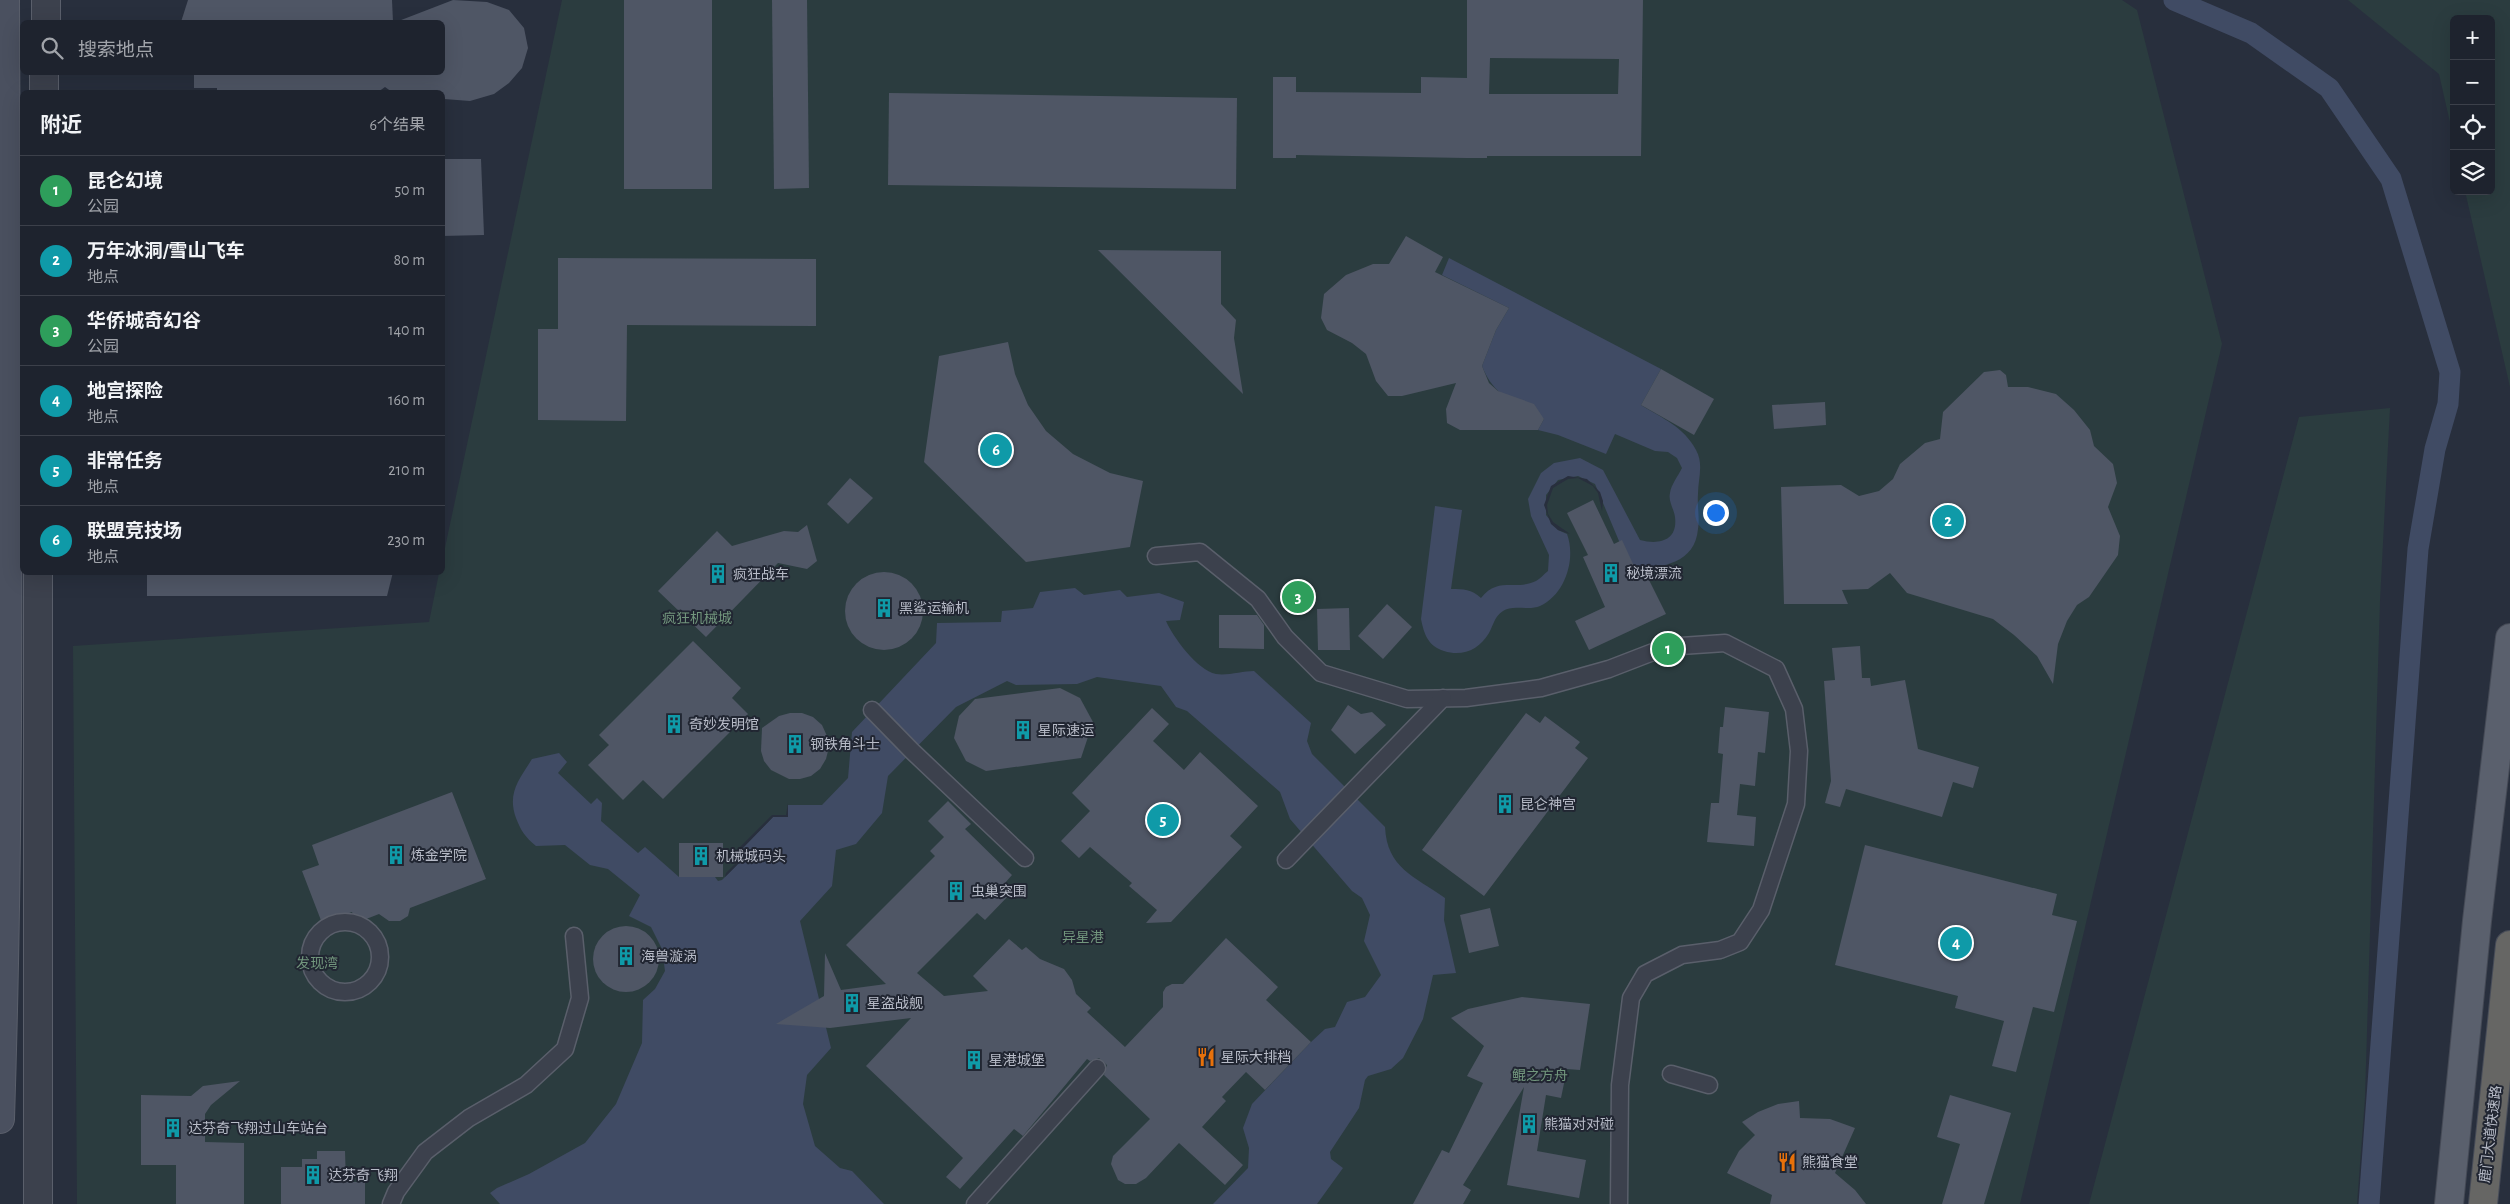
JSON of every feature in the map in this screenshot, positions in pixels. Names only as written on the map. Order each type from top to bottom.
[{"type":"highway","name":"鹿门大道快速路","points":[[2482,1204],[2510,945]]},
{"type":"main road","points":[[0,1119],[4,996],[7,718],[6,0]]},
{"type":"main road","points":[[2449,1204],[2477,921],[2510,638]]},
{"type":"street","points":[[46,0],[46,20]]},
{"type":"street","points":[[44,75],[44,90]]},
{"type":"street","points":[[6,298],[20,330]]},
{"type":"street","points":[[1156,556],[1200,552],[1258,599],[1285,637],[1321,673],[1407,699],[1444,698],[1541,688],[1609,669],[1666,647],[1725,643],[1776,670],[1794,709],[1799,752],[1796,804],[1761,910],[1740,942],[1720,950],[1682,955],[1646,974],[1631,998],[1620,1086],[1619,1204]]},
{"type":"street","points":[[38,575],[38,1204]]},
{"type":"street","points":[[7,718],[38,646]]},
{"type":"street","points":[[1286,860],[1380,766],[1444,698]]},
{"type":"street","points":[[872,710],[912,752],[1025,858]]},
{"type":"street","points":[[344,922],[366,929],[376,941],[380,957],[379,968],[373,978],[364,986],[353,991],[340,992],[320,982],[313,972],[310,955],[315,939],[322,930],[332,924],[344,922]]},
{"type":"street","points":[[390,1204],[396,1192],[425,1152],[469,1118],[526,1085],[565,1049],[580,998],[574,936]]},
{"type":"street","points":[[975,1204],[1097,1068]]},
{"type":"street","points":[[1671,1074],[1709,1086]]},
{"type":"green space","points":[[562,0],[2122,0],[2137,10],[2222,344],[2020,1204],[77,1204],[73,646],[429,622],[439,575],[445,575],[445,548]]},
{"type":"green space","points":[[2348,0],[2510,0],[2510,387],[2466,195],[2495,195],[2495,15],[2450,15],[2450,122],[2439,74]]},
{"type":"green space","points":[[2390,408],[2380,601],[2365,1098],[2357,1204],[2089,1204],[2299,417]]},
{"type":"water","points":[[1449,258],[1661,369],[1641,405],[1679,429],[1691,442],[1700,461],[1699,525],[1696,540],[1684,556],[1666,565],[1656,567],[1635,568],[1619,541],[1595,484],[1578,476],[1558,480],[1546,495],[1546,515],[1558,530],[1567,534],[1570,554],[1569,564],[1562,584],[1549,600],[1540,606],[1511,608],[1503,611],[1496,618],[1489,633],[1480,644],[1470,651],[1457,653],[1444,651],[1430,643],[1425,634],[1421,619],[1435,506],[1462,510],[1451,589],[1467,590],[1481,598],[1494,587],[1528,584],[1537,580],[1548,571],[1549,555],[1531,516],[1528,499],[1541,473],[1554,463],[1580,458],[1603,470],[1640,540],[1654,542],[1666,539],[1673,531],[1675,517],[1670,493],[1682,468],[1677,458],[1668,452],[1655,451],[1615,434],[1606,454],[1558,435],[1538,430],[1544,419],[1507,398],[1493,385],[1482,366],[1496,330],[1509,308],[1442,275]]},
{"type":"water","points":[[1075,588],[1084,595],[1120,590],[1127,597],[1159,593],[1184,602],[1180,620],[1166,621],[1186,652],[1201,666],[1216,674],[1254,671],[1311,723],[1307,741],[1312,754],[1385,827],[1391,852],[1404,870],[1445,898],[1444,920],[1456,973],[1433,975],[1423,1019],[1403,1058],[1391,1069],[1368,1076],[1365,1080],[1359,1108],[1330,1152],[1331,1159],[1343,1168],[1317,1204],[1213,1204],[1248,1168],[1249,1148],[1243,1128],[1252,1104],[1325,1029],[1335,1027],[1347,1002],[1365,997],[1381,975],[1364,941],[1370,915],[1362,898],[1352,891],[1290,819],[1280,792],[1187,711],[1176,707],[1161,686],[1097,677],[1077,684],[1016,685],[1007,681],[956,707],[888,776],[882,813],[856,844],[836,850],[832,886],[800,921],[831,1048],[807,1075],[803,1104],[815,1146],[840,1168],[852,1171],[884,1204],[500,1204],[490,1193],[585,1143],[616,1104],[642,1043],[643,1000],[655,989],[665,971],[662,949],[651,927],[629,916],[640,895],[608,869],[590,865],[565,845],[536,846],[526,837],[516,818],[513,801],[519,780],[532,759],[559,753],[567,762],[558,773],[591,804],[597,798],[602,803],[601,821],[638,853],[645,847],[679,877],[715,877],[718,881],[722,880],[738,864],[736,855],[773,817],[788,817],[788,805],[822,805],[848,778],[852,732],[936,643],[937,623],[1001,622],[1002,611],[1033,608],[1040,592]]},
{"type":"pier","points":[[1568,476],[1587,479],[1600,492],[1603,501],[1602,511],[1598,493],[1593,486],[1578,478],[1568,479],[1553,488],[1547,505],[1548,514],[1553,522],[1570,534],[1558,530],[1551,524],[1544,505],[1551,486]]},
{"type":"pier","points":[[788,803],[788,817],[773,817],[736,855],[738,864],[725,877],[726,873],[736,863],[734,853],[772,815],[786,815]]},
{"type":"building","points":[[188,0],[392,0],[393,20],[182,20]]},
{"type":"building","points":[[453,0],[487,2],[509,10],[524,28],[528,48],[522,68],[509,83],[494,94],[470,101],[445,99],[445,90],[389,90],[385,87],[381,90],[217,90],[217,88],[194,88],[194,75],[445,75],[445,20],[401,20]]},
{"type":"building","points":[[624,0],[712,0],[712,189],[624,189]]},
{"type":"building","points":[[772,0],[807,0],[809,188],[774,189]]},
{"type":"building","points":[[1467,0],[1643,0],[1641,156],[1487,156],[1487,158],[1466,158],[1296,155],[1296,158],[1273,158],[1273,77],[1296,77],[1296,92],[1421,93],[1421,77],[1467,78]],"holes":[[[1490,58],[1619,59],[1618,94],[1489,94]]]},
{"type":"building","points":[[889,93],[1237,98],[1236,189],[888,185]]},
{"type":"building","points":[[445,159],[481,159],[484,235],[445,236]]},
{"type":"building","points":[[1406,236],[1443,257],[1435,272],[1509,308],[1496,330],[1482,366],[1489,383],[1498,391],[1534,404],[1544,419],[1538,430],[1460,430],[1447,423],[1446,409],[1456,383],[1402,396],[1388,396],[1376,381],[1366,354],[1352,343],[1327,330],[1321,318],[1324,294],[1346,275],[1373,264],[1389,264]]},
{"type":"building","points":[[1098,250],[1221,251],[1221,304],[1236,320],[1234,338],[1243,394]]},
{"type":"building","points":[[558,258],[816,259],[816,326],[627,325],[626,421],[538,420],[538,329],[558,329]]},
{"type":"building","points":[[1008,342],[1015,374],[1028,405],[1046,431],[1073,454],[1110,473],[1143,481],[1130,547],[1026,562],[924,462],[939,356]]},
{"type":"building","points":[[1661,369],[1714,399],[1694,435],[1641,405]]},
{"type":"building","points":[[2000,370],[2006,375],[2008,387],[2028,387],[2056,394],[2074,410],[2090,430],[2094,446],[2113,464],[2117,483],[2108,507],[2120,536],[2118,555],[2089,597],[2077,605],[2067,621],[2058,644],[2053,684],[2037,656],[1993,619],[1907,593],[1890,573],[1868,589],[1842,590],[1848,604],[1784,604],[1781,487],[1841,485],[1859,496],[1879,491],[1893,479],[1900,464],[1925,443],[1940,439],[1943,412],[1984,372]]},
{"type":"building","points":[[1825,402],[1826,425],[1774,429],[1772,405]]},
{"type":"building","points":[[850,478],[873,498],[848,524],[827,504]]},
{"type":"building","name":"秘境漂流","points":[[1593,500],[1614,544],[1622,540],[1640,579],[1647,576],[1666,614],[1589,650],[1575,621],[1605,607],[1583,557],[1588,555],[1567,513]]},
{"type":"building","name":"疯狂战车","points":[[807,525],[817,561],[807,569],[778,563],[706,637],[658,591],[717,531],[732,546],[784,531],[798,532]]},
{"type":"building","name":"黑鲨运输机","points":[[884,572],[899,575],[911,584],[920,596],[923,611],[920,626],[911,638],[899,647],[884,650],[869,647],[857,638],[848,626],[845,611],[848,596],[857,584],[869,575]]},
{"type":"building","points":[[147,575],[392,575],[387,596],[147,596]]},
{"type":"building","points":[[1387,604],[1412,627],[1383,659],[1358,636]]},
{"type":"building","points":[[1349,608],[1350,650],[1318,650],[1317,609]]},
{"type":"building","points":[[1219,615],[1257,615],[1264,625],[1264,649],[1219,648]]},
{"type":"building","name":"奇妙发明馆","points":[[693,641],[741,688],[732,698],[748,714],[663,799],[643,780],[623,800],[588,765],[609,745],[599,735]]},
{"type":"building","points":[[1860,646],[1862,678],[1870,678],[1871,686],[1905,680],[1918,749],[1979,767],[1973,788],[1953,782],[1942,817],[1846,789],[1840,807],[1825,803],[1831,781],[1824,681],[1835,680],[1832,648]]},
{"type":"building","name":"星际速运","points":[[1060,688],[1080,698],[1093,722],[1081,758],[986,771],[966,761],[954,738],[959,716],[975,699]]},
{"type":"building","points":[[1348,705],[1361,714],[1372,712],[1386,725],[1355,754],[1331,730]]},
{"type":"building","points":[[1725,707],[1769,712],[1765,753],[1758,752],[1755,786],[1740,784],[1737,815],[1756,817],[1754,846],[1707,842],[1711,803],[1719,803],[1723,754],[1718,753],[1720,727],[1723,727]]},
{"type":"building","points":[[1152,708],[1169,724],[1153,741],[1184,770],[1200,752],[1258,806],[1230,836],[1242,847],[1171,922],[1146,923],[1157,910],[1129,886],[1132,883],[1090,847],[1079,858],[1061,841],[1090,811],[1072,793]]},
{"type":"building","name":"钢铁角斗士","points":[[790,713],[802,713],[813,717],[822,725],[829,747],[826,759],[820,769],[811,776],[800,779],[789,779],[771,770],[764,761],[761,751],[762,728],[779,716]]},
{"type":"building","name":"昆仑神宫","points":[[1526,713],[1540,723],[1545,716],[1580,742],[1575,748],[1588,758],[1484,896],[1422,850]]},
{"type":"building","name":"炼金学院","points":[[452,792],[486,879],[410,908],[408,916],[400,921],[389,921],[379,914],[356,923],[352,912],[322,923],[302,871],[319,865],[312,845]]},
{"type":"building","points":[[948,801],[971,824],[965,829],[1012,875],[1005,883],[1013,891],[985,920],[977,913],[917,973],[944,996],[988,991],[973,976],[1009,939],[1022,950],[1026,947],[1040,959],[1064,969],[1072,980],[1076,994],[1091,1008],[1087,1012],[1125,1047],[1163,1007],[1163,992],[1166,987],[1172,984],[1183,984],[1226,938],[1278,987],[1266,1000],[1311,1042],[1265,1090],[1246,1072],[1222,1097],[1226,1101],[1202,1127],[1243,1165],[1225,1185],[1179,1143],[1146,1178],[1136,1184],[1125,1184],[1118,1180],[1111,1164],[1113,1156],[1150,1119],[1104,1075],[1107,1065],[1099,1058],[1090,1061],[1087,1059],[1023,1136],[1014,1129],[960,1189],[946,1177],[963,1158],[866,1066],[911,1018],[830,1028],[776,1024],[824,996],[825,953],[841,990],[886,984],[846,945],[935,856],[930,851],[944,837],[928,821]]},
{"type":"building","name":"机械城码头","points":[[679,843],[723,843],[723,877],[679,877]]},
{"type":"building","points":[[1865,845],[2057,894],[2052,915],[2077,921],[2054,1012],[2033,1007],[2016,1072],[1992,1066],[2004,1021],[1955,1008],[1958,996],[1835,965]]},
{"type":"building","points":[[1490,908],[1499,946],[1469,953],[1460,915]]},
{"type":"building","name":"海兽漩涡","points":[[626,926],[638,929],[649,936],[656,947],[659,959],[656,971],[649,982],[638,989],[626,992],[614,989],[603,982],[596,971],[593,959],[596,947],[603,936],[614,929]]},
{"type":"building","points":[[1522,997],[1590,1004],[1580,1070],[1567,1069],[1561,1098],[1546,1095],[1537,1151],[1586,1160],[1579,1198],[1507,1185],[1524,1087],[1463,1185],[1471,1190],[1463,1204],[1413,1204],[1442,1150],[1449,1153],[1483,1083],[1467,1076],[1484,1046],[1451,1018],[1468,1009]]},
{"type":"building","name":"达芬奇飞翔过山车站台","points":[[240,1081],[211,1105],[205,1114],[205,1142],[244,1143],[244,1204],[176,1204],[176,1165],[141,1165],[141,1095],[191,1096],[203,1086]]},
{"type":"building","points":[[1950,1095],[2011,1113],[1984,1204],[1942,1204],[1960,1144],[1937,1137]]},
{"type":"building","name":"熊猫食堂","points":[[1799,1101],[1800,1118],[1830,1119],[1855,1128],[1835,1173],[1855,1190],[1866,1204],[1770,1204],[1772,1195],[1727,1173],[1739,1151],[1755,1135],[1742,1122],[1758,1112],[1778,1104]]},
{"type":"building","name":"达芬奇飞翔","points":[[317,1151],[345,1151],[346,1182],[365,1182],[365,1204],[281,1204],[281,1167],[302,1167],[302,1159],[317,1159]]},
{"type":"waterway","points":[[2174,0],[2251,33],[2329,88],[2391,179],[2450,372],[2448,404],[2435,449],[2418,549],[2369,1204]]},
{"type":"place","name":"联盟竞技场","points":[[996,450]]},
{"type":"place","name":"万年冰洞/雪山飞车","points":[[1948,521]]},
{"type":"place","name":"秘境漂流","points":[[1611,573]]},
{"type":"place","name":"疯狂战车","points":[[718,574]]},
{"type":"place","name":"华侨城奇幻谷","points":[[1298,597]]},
{"type":"place","name":"黑鲨运输机","points":[[884,608]]},
{"type":"place","name":"昆仑幻境","points":[[1668,649]]},
{"type":"place","name":"奇妙发明馆","points":[[674,724]]},
{"type":"place","name":"星际速运","points":[[1023,730]]},
{"type":"place","name":"钢铁角斗士","points":[[795,744]]},
{"type":"place","name":"昆仑神宫","points":[[1505,804]]},
{"type":"place","name":"非常任务","points":[[1163,820]]},
{"type":"place","name":"炼金学院","points":[[396,855]]},
{"type":"place","name":"机械城码头","points":[[701,856]]},
{"type":"place","name":"虫巢突围","points":[[956,891]]},
{"type":"place","name":"地宫探险","points":[[1956,943]]},
{"type":"place","name":"海兽漩涡","points":[[626,956]]},
{"type":"place","name":"星盗战舰","points":[[852,1003]]},
{"type":"place","name":"星际大排档","points":[[1206,1057]]},
{"type":"place","name":"星港城堡","points":[[974,1060]]},
{"type":"place","name":"熊猫对对碰","points":[[1529,1124]]},
{"type":"place","name":"达芬奇飞翔过山车站台","points":[[173,1128]]},
{"type":"place","name":"熊猫食堂","points":[[1787,1162]]},
{"type":"place","name":"达芬奇飞翔","points":[[313,1175]]},
{"type":"park label","name":"疯狂机械城","points":[[697,618]]},
{"type":"park label","name":"异星港","points":[[1083,937]]},
{"type":"park label","name":"发现湾","points":[[317,963]]},
{"type":"park label","name":"鲲之方舟","points":[[1540,1075]]}]
